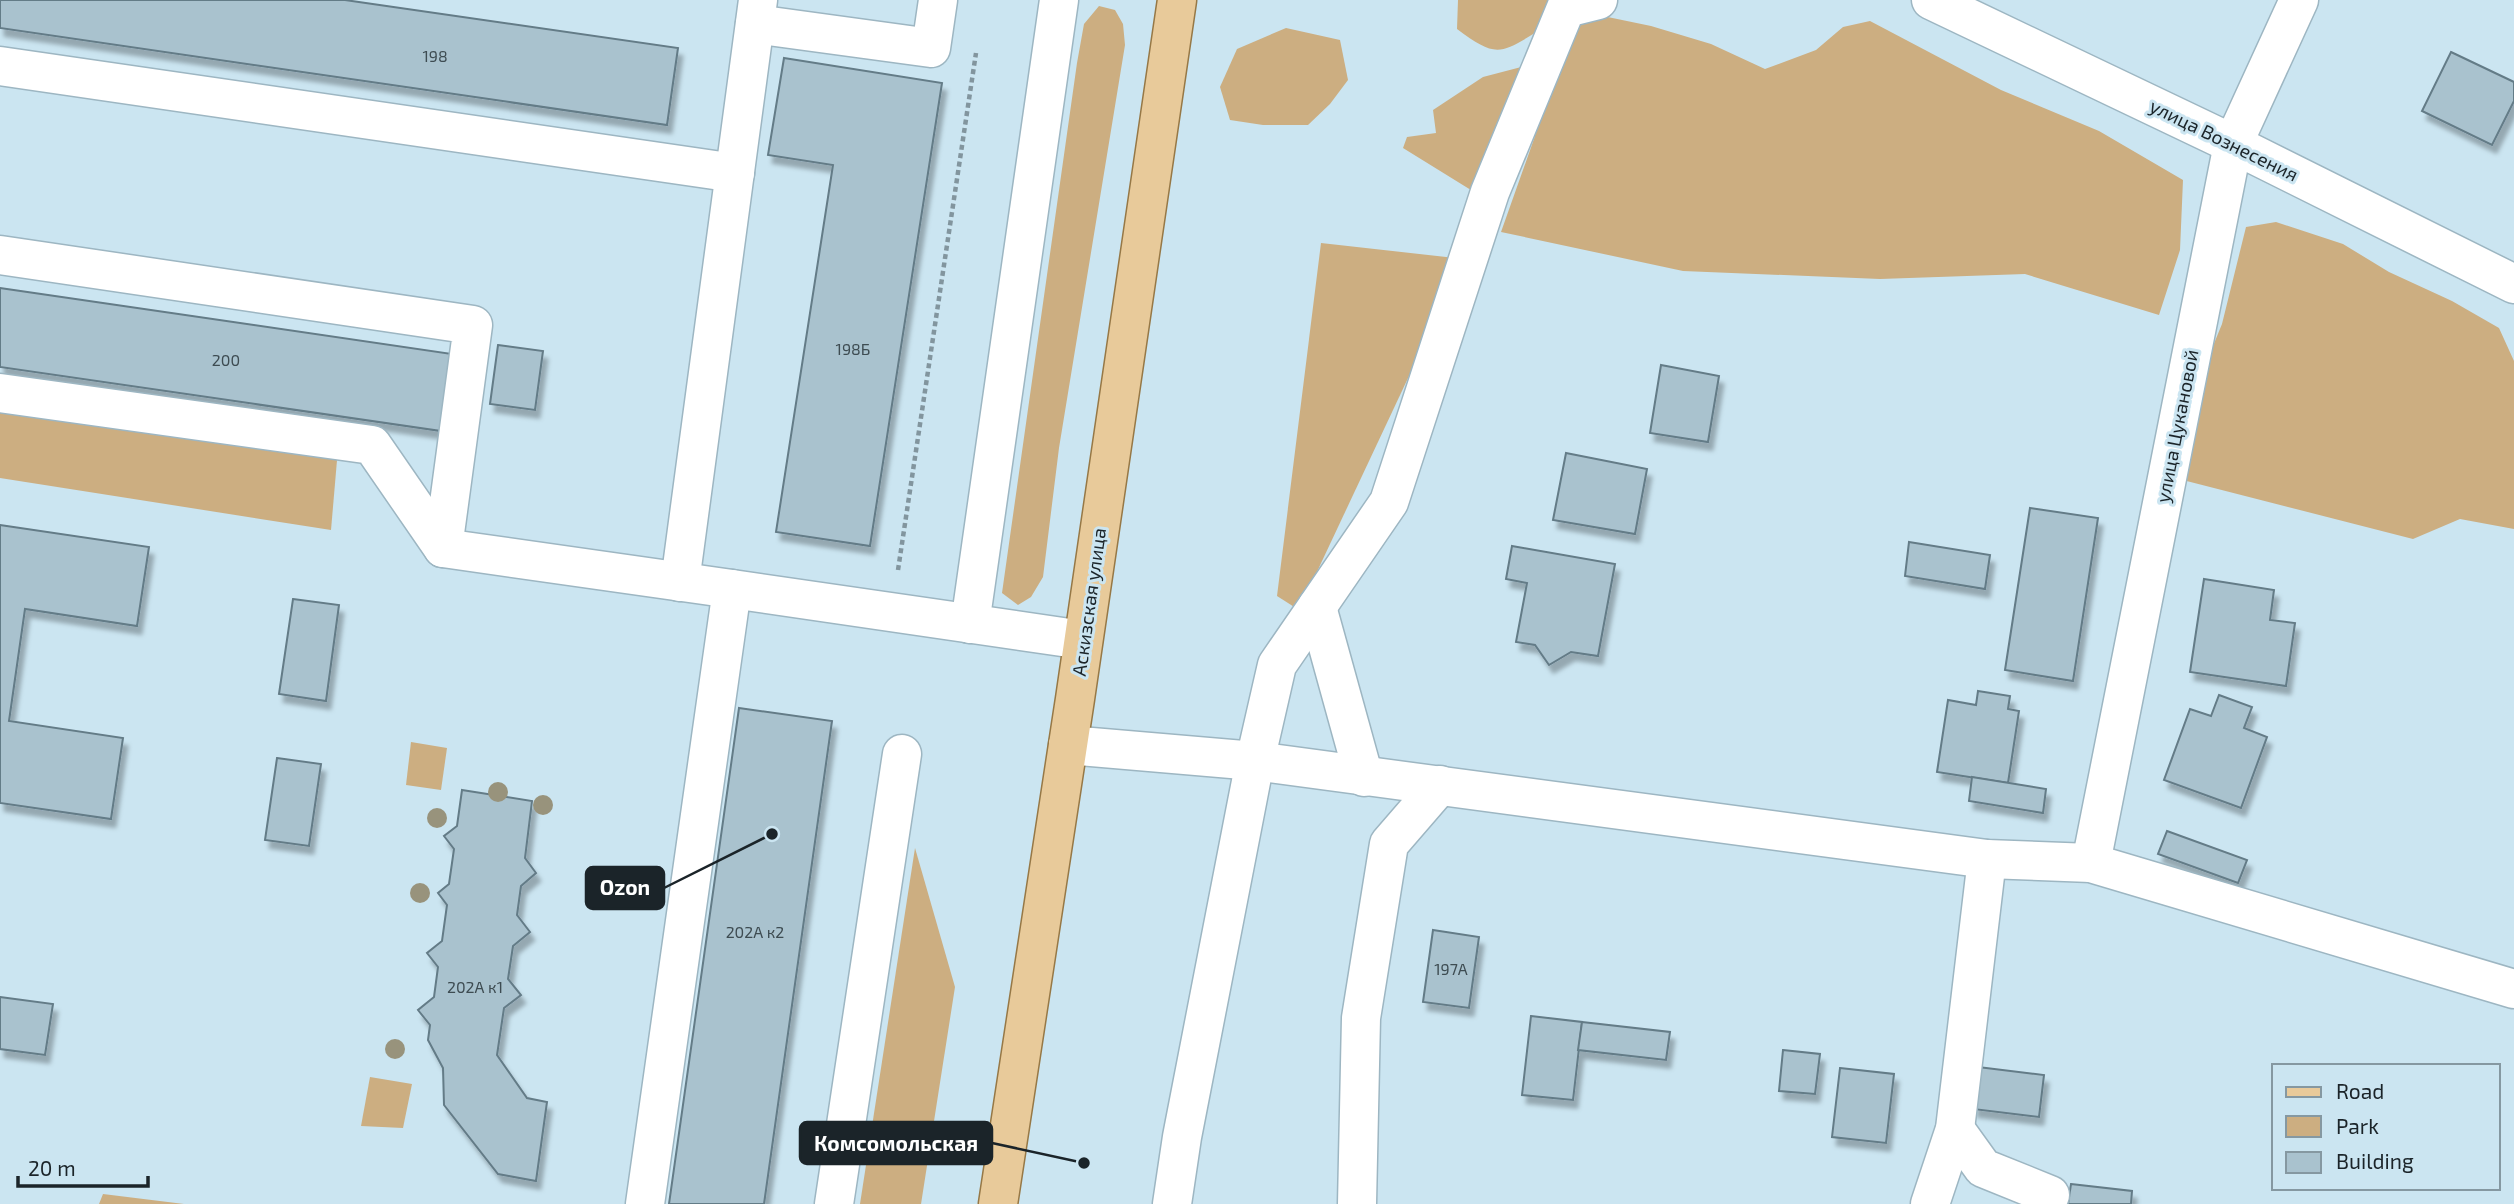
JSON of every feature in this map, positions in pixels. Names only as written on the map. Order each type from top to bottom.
[{"type":"main road","name":"Аскизская улица","points":[[998,1204],[1177,0]]},
{"type":"street","points":[[680,582],[757,12],[931,48],[937,0]]},
{"type":"street","points":[[970,624],[1059,0]]},
{"type":"street","points":[[1172,1204],[1182,1137],[1255,761],[1277,665],[1389,502],[1490,191],[1566,8],[1598,0]]},
{"type":"street","name":"улица Вознесения","points":[[1931,0],[2232,144],[2514,284]]},
{"type":"street","name":"улица Цукановой","points":[[2091,863],[2232,144],[2299,0]]},
{"type":"street","points":[[0,66],[735,173]]},
{"type":"street","points":[[0,255],[473,325],[443,548]]},
{"type":"street","points":[[0,393],[372,445],[443,548],[1083,640]]},
{"type":"street","points":[[645,1204],[732,589]]},
{"type":"street","points":[[1317,607],[1364,777]]},
{"type":"street","points":[[1068,745],[1255,761],[1987,859],[2091,863],[2514,989]]},
{"type":"street","points":[[835,1204],[902,754]]},
{"type":"street","points":[[1357,1204],[1361,1018],[1389,844],[1440,785]]},
{"type":"street","points":[[1930,1204],[1955,1129],[1987,859]]},
{"type":"street","points":[[1955,1129],[1983,1168],[2050,1195]]},
{"type":"path","points":[[891,614],[977,41]]},
{"type":"green space","points":[[1458,0],[1550,0],[1541,29],[1516,44],[1498,50],[1481,45],[1457,29]]},
{"type":"green space","points":[[1099,6],[1115,10],[1123,24],[1125,45],[1059,448],[1043,577],[1031,597],[1018,605],[1002,593],[1077,63],[1084,24]]},
{"type":"green space","points":[[1598,15],[1651,26],[1711,44],[1765,69],[1816,50],[1843,27],[1870,21],[2001,90],[2099,131],[2183,180],[2180,250],[2159,315],[2025,274],[1880,279],[1683,271],[1501,232],[1534,139],[1554,67],[1577,25]]},
{"type":"green space","points":[[1286,28],[1340,40],[1348,80],[1330,104],[1308,125],[1263,125],[1230,120],[1220,87],[1237,49]]},
{"type":"green space","points":[[1533,64],[1479,195],[1403,148],[1407,137],[1436,133],[1433,110],[1483,77]]},
{"type":"green space","points":[[2276,222],[2343,244],[2389,272],[2452,301],[2499,328],[2514,361],[2514,529],[2460,519],[2413,539],[2171,477],[2195,390],[2222,324],[2246,227]]},
{"type":"green space","points":[[1321,243],[1464,259],[1299,610],[1277,596]]},
{"type":"green space","points":[[0,393],[339,437],[331,530],[0,478]]},
{"type":"green space","points":[[411,742],[447,748],[441,790],[406,785]]},
{"type":"green space","points":[[915,848],[955,987],[921,1204],[860,1204]]},
{"type":"green space","points":[[370,1077],[412,1084],[403,1128],[361,1126]]},
{"type":"green space","points":[[103,1194],[184,1204],[99,1204]]},
{"type":"building","points":[[0,0],[345,0],[678,48],[667,125],[0,28]]},
{"type":"building","points":[[2451,52],[2514,82],[2514,101],[2492,145],[2422,111]]},
{"type":"building","points":[[784,58],[942,83],[870,546],[776,532],[833,165],[768,155]]},
{"type":"building","points":[[0,288],[452,354],[441,431],[0,367]]},
{"type":"building","points":[[498,345],[543,351],[535,410],[490,404]]},
{"type":"building","points":[[1661,365],[1719,376],[1708,442],[1650,433]]},
{"type":"building","points":[[1566,453],[1647,469],[1635,534],[1553,520]]},
{"type":"building","points":[[2030,508],[2098,518],[2073,681],[2005,670]]},
{"type":"building","points":[[0,525],[149,547],[137,626],[25,609],[9,721],[123,738],[111,819],[0,803]]},
{"type":"building","points":[[1909,542],[1990,555],[1985,589],[1905,576]]},
{"type":"building","points":[[1512,546],[1615,564],[1598,656],[1571,652],[1549,665],[1535,645],[1516,642],[1527,583],[1506,579]]},
{"type":"building","points":[[2204,579],[2274,590],[2270,620],[2295,623],[2286,686],[2190,672]]},
{"type":"building","points":[[293,599],[339,605],[326,701],[279,694]]},
{"type":"building","points":[[1978,691],[2010,696],[2008,709],[2019,711],[2008,783],[1937,772],[1948,700],[1976,705]]},
{"type":"building","points":[[2219,695],[2252,707],[2244,728],[2267,737],[2241,808],[2164,780],[2190,709],[2211,716]]},
{"type":"building","points":[[739,708],[832,721],[764,1204],[669,1204]]},
{"type":"building","points":[[277,758],[321,764],[309,846],[265,840]]},
{"type":"building","points":[[1972,777],[2046,789],[2043,813],[1969,801]]},
{"type":"building","points":[[462,790],[532,801],[525,858],[536,873],[521,886],[517,915],[530,932],[513,946],[508,979],[521,995],[504,1008],[497,1055],[527,1098],[547,1102],[536,1181],[498,1174],[444,1105],[443,1068],[428,1040],[430,1025],[418,1010],[434,997],[438,967],[427,953],[442,941],[447,905],[438,893],[449,884],[454,849],[444,836],[457,826]]},
{"type":"building","points":[[2167,831],[2247,860],[2238,883],[2158,854]]},
{"type":"building","points":[[1433,930],[1479,937],[1469,1008],[1423,1002]]},
{"type":"building","points":[[0,997],[53,1004],[45,1055],[0,1049]]},
{"type":"building","points":[[1531,1016],[1582,1022],[1573,1100],[1522,1095]]},
{"type":"building","points":[[1582,1022],[1670,1032],[1666,1060],[1578,1050]]},
{"type":"building","points":[[1783,1050],[1820,1054],[1815,1094],[1779,1091]]},
{"type":"building","points":[[1978,1067],[2044,1075],[2039,1117],[1973,1109]]},
{"type":"building","points":[[1840,1068],[1894,1074],[1886,1143],[1832,1137]]},
{"type":"building","points":[[2071,1184],[2132,1191],[2131,1204],[2068,1204]]},
{"type":"place","name":"Ozon","points":[[772,834]]},
{"type":"place","name":"Комсомольская","points":[[1084,1163]]}]
